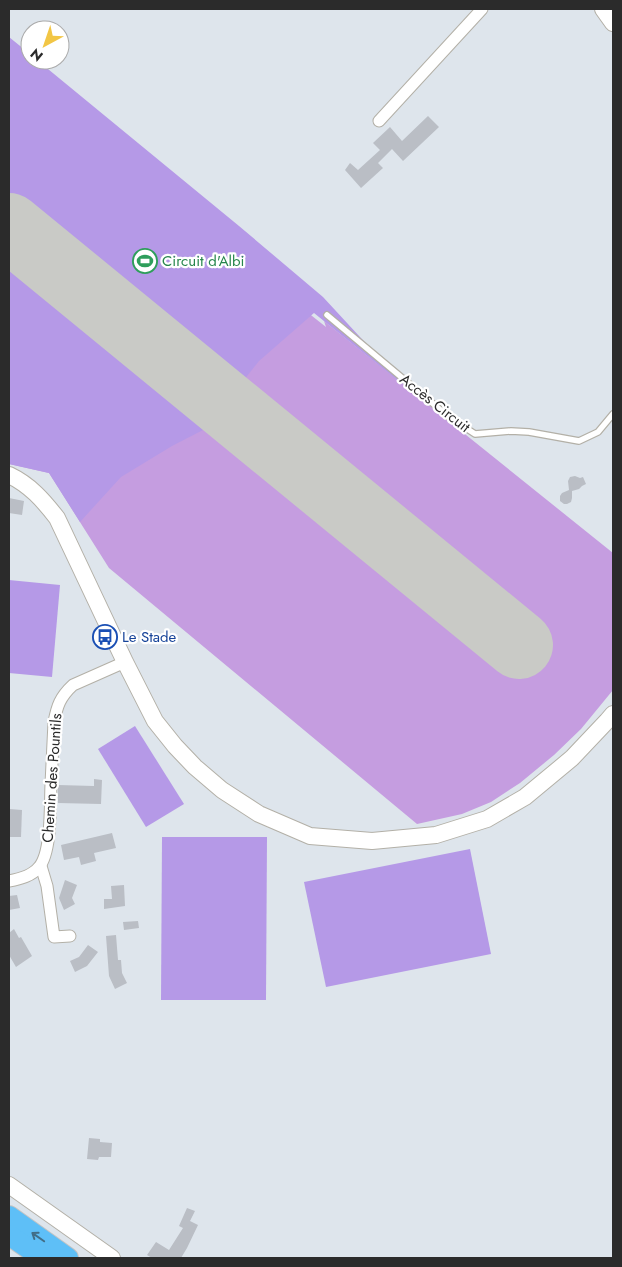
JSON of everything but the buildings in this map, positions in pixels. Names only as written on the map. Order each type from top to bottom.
[{"type":"highway","points":[[9,1216],[68,1258]]},
{"type":"highway","points":[[9,1236],[42,1258]]},
{"type":"street","points":[[379,121],[482,9]]},
{"type":"street","points":[[603,9],[613,23]]},
{"type":"street","points":[[9,475],[28,486],[42,499],[57,518],[155,721],[175,746],[195,767],[222,790],[259,814],[310,836],[372,841],[436,835],[487,819],[525,797],[572,758],[613,714]]},
{"type":"street","name":"Chemin des Pountils","points":[[41,866],[45,854],[49,827],[54,722],[57,706],[66,691],[101,676],[125,662]]},
{"type":"street","points":[[9,881],[32,875],[41,866],[47,886],[54,937],[70,936]]},
{"type":"street","points":[[9,1185],[112,1258]]},
{"type":"lane","name":"Accès Circuit","points":[[326,315],[449,417],[475,434],[511,431],[529,432],[578,441],[598,432],[613,414]]},
{"type":"shaded area","name":"Circuit d'Albi","points":[[9,37],[20,46],[20,70],[49,70],[323,297],[372,350],[447,412],[443,417],[314,313],[259,361],[205,429],[172,446],[121,477],[80,522],[49,473],[9,464]]},
{"type":"shaded area","points":[[307,312],[326,327],[324,321],[613,553],[613,690],[581,729],[554,755],[520,783],[491,802],[462,814],[417,824],[109,568],[49,473],[9,464],[9,455],[199,413],[503,664],[533,627],[234,382]]},
{"type":"shaded area","points":[[9,580],[60,585],[52,677],[9,673]]},
{"type":"shaded area","points":[[135,726],[184,804],[146,827],[98,749]]},
{"type":"shaded area","points":[[162,837],[267,837],[266,1000],[161,1000]]},
{"type":"shaded area","points":[[470,849],[491,954],[326,987],[304,882]]},
{"type":"runway","points":[[9,227],[519,645]]},
{"type":"place","name":"Circuit d'Albi","points":[[145,261]]},
{"type":"place","name":"Le Stade","points":[[105,637]]}]
